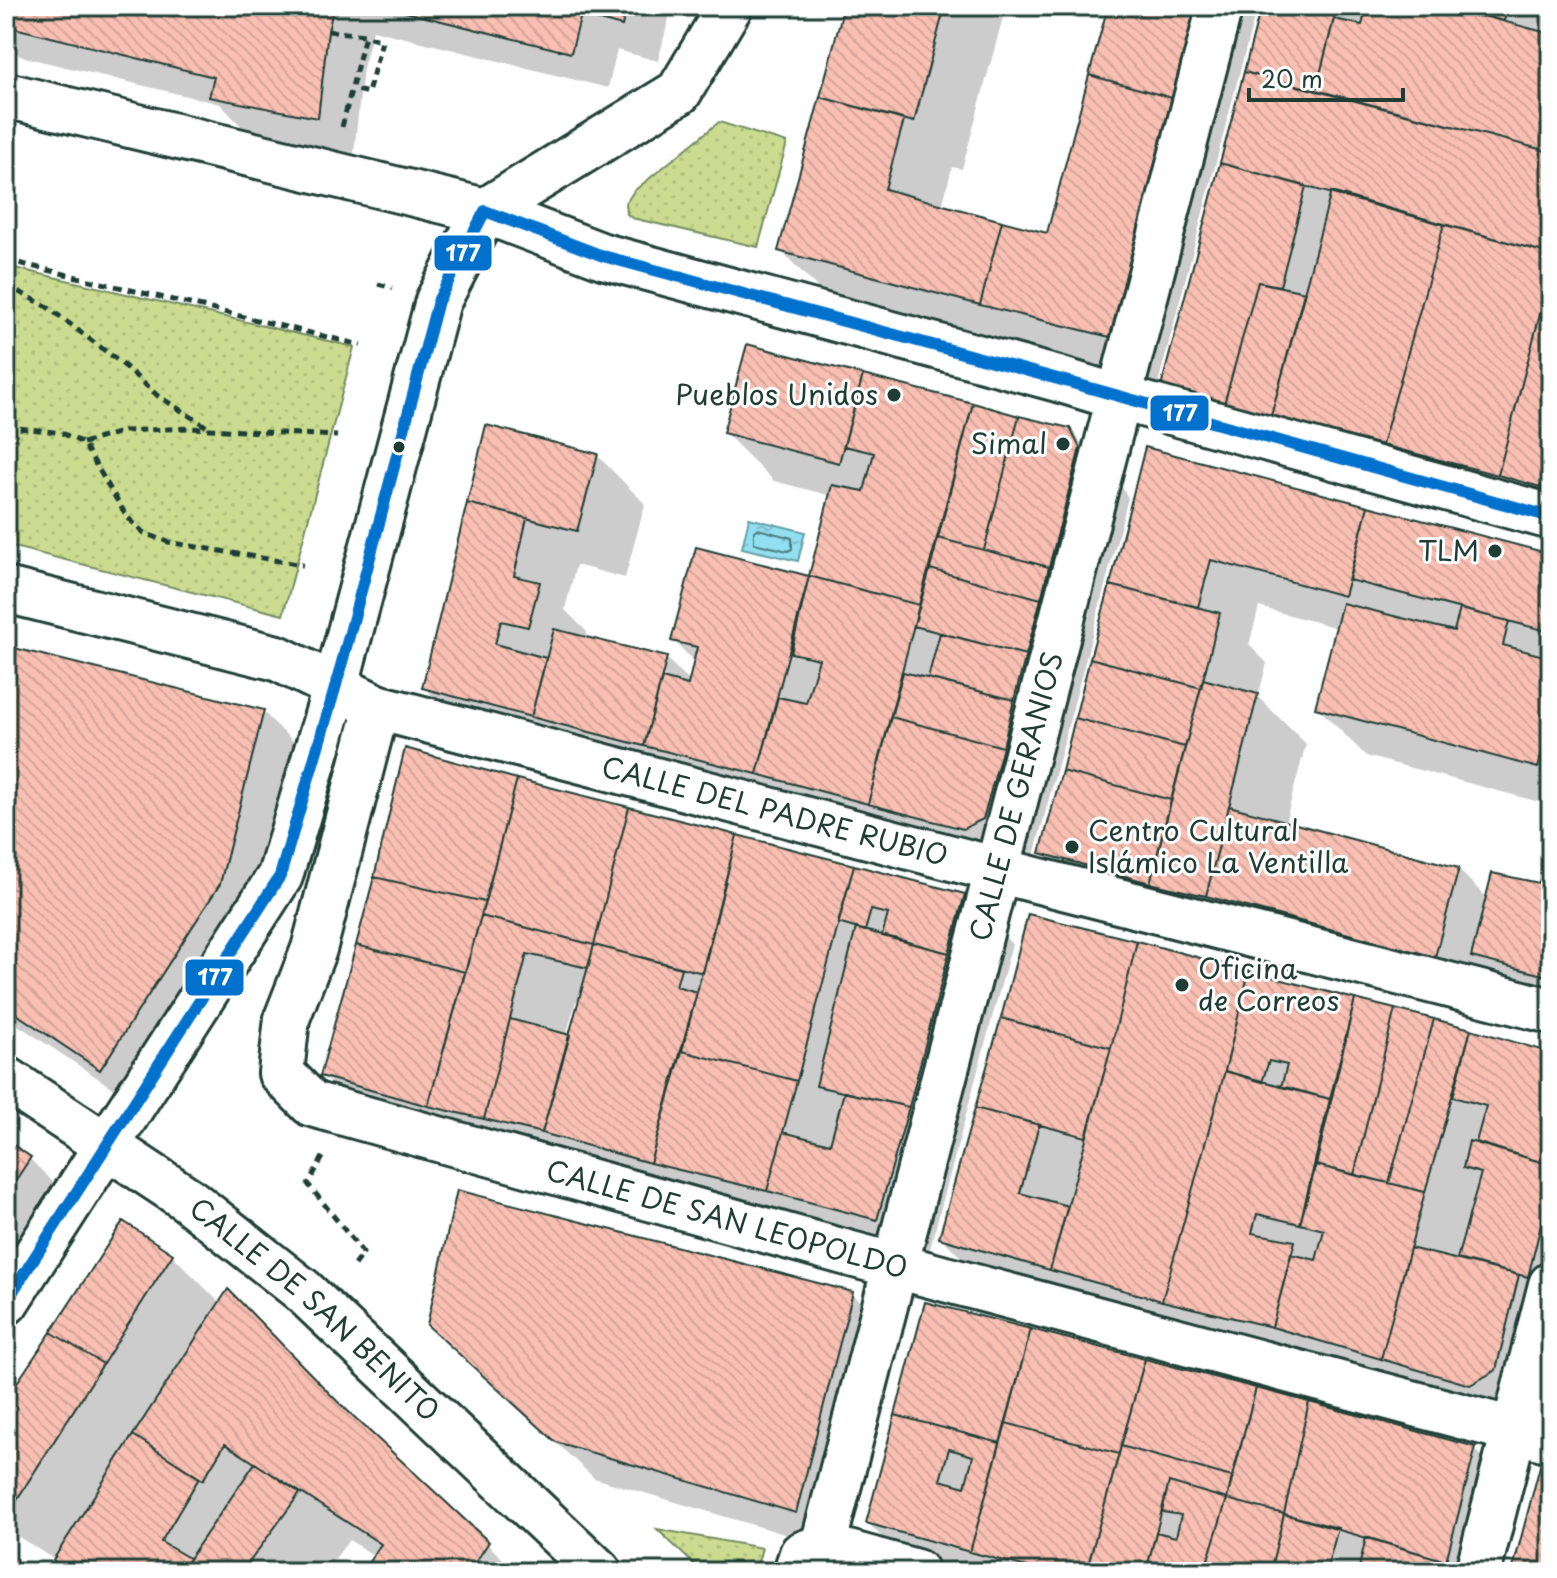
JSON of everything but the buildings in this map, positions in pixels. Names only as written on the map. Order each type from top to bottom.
[{"type":"street","points":[[6,1302],[280,876],[336,685],[438,301],[485,211],[679,92],[730,6]]},
{"type":"street","name":"CALLE DE GERANIOS","points":[[809,1559],[896,1266],[1220,6]]},
{"type":"street","points":[[6,95],[485,211],[603,256],[1551,517]]},
{"type":"street","name":"CALLE DEL PADRE RUBIO","points":[[6,590],[277,658],[377,707],[996,870],[1551,1011]]},
{"type":"street","name":"CALLE DE SAN LEOPOLDO","points":[[377,707],[314,949],[287,1018],[281,1073],[312,1104],[896,1266],[1532,1434]]},
{"type":"street","name":"CALLE DE SAN BENITO","points":[[6,1079],[187,1199],[302,1290],[599,1572]]},
{"type":"street","points":[[1478,1572],[1532,1434],[1551,1285]]},
{"type":"street","points":[[809,1559],[916,1572]]},
{"type":"path","points":[[328,31],[365,35],[382,41],[368,93],[353,89],[365,35]]},
{"type":"path","points":[[6,260],[361,345]]},
{"type":"path","points":[[6,285],[46,306],[120,362],[158,396],[210,429]]},
{"type":"path","points":[[6,431],[18,428],[62,433],[83,443],[127,517],[144,533],[168,542],[303,565]]},
{"type":"path","points":[[83,443],[124,431],[210,429],[337,436]]},
{"type":"path","points":[[308,1184],[363,1253],[354,1265]]},
{"type":"green space","points":[[719,122],[787,143],[758,247],[632,218],[627,214],[626,203],[634,191]]},
{"type":"green space","points":[[6,266],[354,347],[283,615],[6,545]]},
{"type":"green space","points":[[657,1529],[762,1548],[755,1572],[702,1572]]},
{"type":"water","points":[[749,518],[805,532],[798,561],[742,548]]},
{"type":"transit line","name":"177","points":[[6,1302],[280,876],[336,685],[438,301],[485,211],[603,256],[1551,517]]},
{"type":"place","name":"Pueblos Unidos","points":[[894,395]]},
{"type":"place","name":"Simal","points":[[1063,444]]},
{"type":"place","name":"TLM","points":[[1495,551]]},
{"type":"place","name":"Centro Cultural Islámico La Ventilla","points":[[1072,847]]},
{"type":"place","name":"Oficina de Correos","points":[[1182,985]]}]
